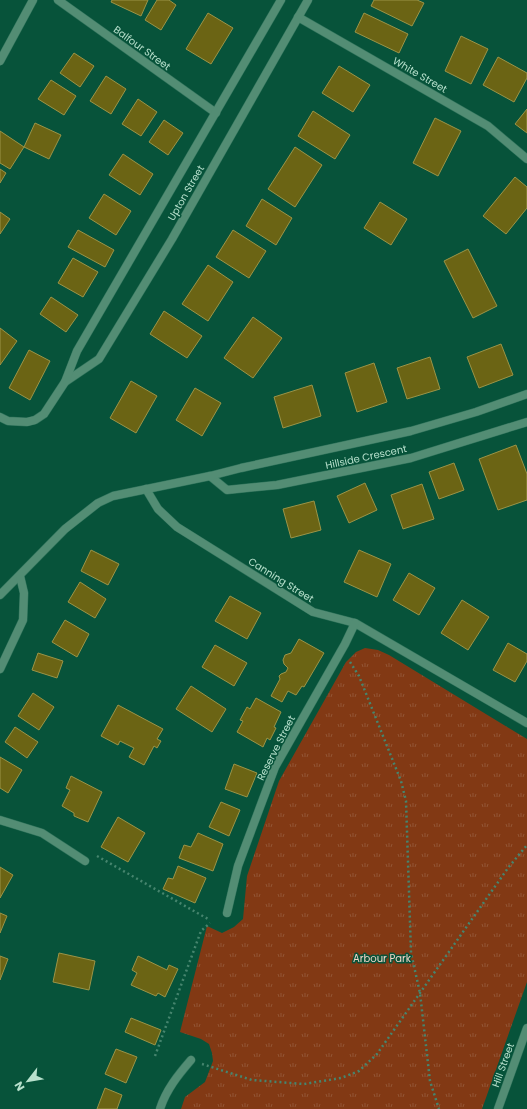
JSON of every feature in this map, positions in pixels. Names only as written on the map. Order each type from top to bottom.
[{"type":"street","points":[[0,62],[33,0]]},
{"type":"street","name":"Balfour Street","points":[[58,0],[216,113]]},
{"type":"street","name":"Upton Street","points":[[0,417],[8,421],[27,422],[35,420],[44,414],[65,382],[77,351],[281,0]]},
{"type":"street","name":"Upton Street","points":[[65,382],[99,359],[172,239],[308,0]]},
{"type":"street","name":"White Street","points":[[298,17],[488,126],[527,159]]},
{"type":"street","name":"Hillside Crescent","points":[[0,596],[65,529],[98,503],[113,496],[411,431],[476,412],[527,394]]},
{"type":"street","name":"Hillside Crescent","points":[[210,476],[226,490],[277,485],[411,458],[527,422]]},
{"type":"street","name":"Canning Street","points":[[146,489],[158,509],[177,527],[313,612],[355,623],[527,723]]},
{"type":"street","points":[[0,669],[23,620],[24,593],[20,576]]},
{"type":"street","name":"Reserve Street","points":[[227,913],[238,866],[276,766],[345,644],[355,623]]},
{"type":"street","points":[[0,820],[42,833],[85,861]]},
{"type":"street","name":"Hill Street","points":[[498,1109],[527,1028]]},
{"type":"street","points":[[160,1109],[162,1101],[173,1081],[191,1060]]},
{"type":"path","points":[[347,657],[359,676],[401,781],[406,801],[411,953],[420,993],[430,1081],[439,1109]]},
{"type":"path","points":[[191,1060],[252,1080],[304,1084],[341,1078],[359,1071],[377,1054],[504,874],[527,845]]},
{"type":"path","points":[[92,853],[208,919]]},
{"type":"path","points":[[155,1056],[201,931],[210,923]]},
{"type":"green space","name":"Arbour Park","points":[[365,648],[378,650],[389,655],[527,739],[527,982],[482,1109],[181,1109],[185,1097],[205,1082],[213,1061],[209,1044],[201,1039],[180,1032],[207,926],[222,933],[234,927],[243,919],[247,876],[279,781],[346,662],[356,652]]},
{"type":"building","points":[[112,0],[148,0],[141,16],[111,2]]},
{"type":"building","points":[[157,0],[169,0],[176,5],[161,30],[145,20]]},
{"type":"building","points":[[374,0],[417,0],[424,3],[412,26],[371,6]]},
{"type":"building","points":[[208,13],[233,28],[211,64],[186,49]]},
{"type":"building","points":[[364,13],[408,34],[399,53],[355,32]]},
{"type":"building","points":[[461,36],[488,49],[471,84],[445,71]]},
{"type":"building","points":[[74,53],[94,66],[80,87],[60,73]]},
{"type":"building","points":[[498,57],[527,73],[527,78],[514,102],[483,85]]},
{"type":"building","points":[[339,66],[370,85],[353,112],[322,93]]},
{"type":"building","points":[[106,76],[126,89],[111,114],[90,101]]},
{"type":"building","points":[[51,80],[76,96],[64,115],[38,99]]},
{"type":"building","points":[[138,99],[157,112],[141,136],[122,124]]},
{"type":"building","points":[[527,109],[527,133],[515,124]]},
{"type":"building","points":[[313,111],[350,135],[335,159],[298,136]]},
{"type":"building","points":[[435,118],[461,131],[438,176],[413,163]]},
{"type":"building","points":[[164,120],[183,133],[168,155],[149,142]]},
{"type":"building","points":[[35,123],[61,135],[49,159],[24,147]]},
{"type":"building","points":[[0,131],[24,147],[10,169],[0,163]]},
{"type":"building","points":[[295,147],[322,165],[295,207],[268,189]]},
{"type":"building","points":[[123,154],[153,174],[140,195],[109,175]]},
{"type":"building","points":[[0,169],[6,173],[0,183]]},
{"type":"building","points":[[515,177],[527,187],[527,208],[506,234],[483,216]]},
{"type":"building","points":[[104,194],[131,211],[116,235],[89,218]]},
{"type":"building","points":[[262,199],[292,218],[276,245],[246,226]]},
{"type":"building","points":[[380,202],[407,219],[391,245],[364,228]]},
{"type":"building","points":[[0,212],[10,219],[0,234]]},
{"type":"building","points":[[78,230],[114,250],[105,267],[68,247]]},
{"type":"building","points":[[233,230],[266,251],[249,278],[216,257]]},
{"type":"building","points":[[468,249],[497,306],[473,318],[444,261]]},
{"type":"building","points":[[73,258],[98,272],[83,297],[58,283]]},
{"type":"building","points":[[208,265],[233,282],[208,321],[182,304]]},
{"type":"building","points":[[51,297],[78,315],[66,332],[40,314]]},
{"type":"building","points":[[164,311],[202,336],[187,358],[150,334]]},
{"type":"building","points":[[253,317],[282,338],[253,378],[224,358]]},
{"type":"building","points":[[0,328],[17,341],[0,365]]},
{"type":"building","points":[[501,344],[513,375],[479,388],[467,357]]},
{"type":"building","points":[[29,350],[50,361],[30,400],[9,388]]},
{"type":"building","points":[[430,357],[440,389],[407,399],[397,368]]},
{"type":"building","points":[[374,363],[387,402],[357,412],[345,373]]},
{"type":"building","points":[[131,381],[157,396],[136,433],[110,418]]},
{"type":"building","points":[[312,385],[321,416],[283,428],[274,397]]},
{"type":"building","points":[[195,388],[221,403],[202,436],[176,420]]},
{"type":"building","points":[[516,445],[527,474],[527,500],[498,510],[479,459]]},
{"type":"building","points":[[454,463],[464,490],[439,499],[429,472]]},
{"type":"building","points":[[365,483],[377,510],[349,523],[337,496]]},
{"type":"building","points":[[422,484],[434,519],[403,529],[391,495]]},
{"type":"building","points":[[314,501],[321,530],[291,538],[283,509]]},
{"type":"building","points":[[91,550],[119,564],[108,585],[81,571]]},
{"type":"building","points":[[359,550],[391,564],[377,597],[344,582]]},
{"type":"building","points":[[409,573],[435,588],[419,615],[393,600]]},
{"type":"building","points":[[80,582],[106,599],[95,618],[68,602]]},
{"type":"building","points":[[230,596],[261,613],[247,639],[215,621]]},
{"type":"building","points":[[462,600],[489,617],[468,650],[441,633]]},
{"type":"building","points":[[65,620],[89,634],[77,657],[52,642]]},
{"type":"building","points":[[299,639],[324,653],[304,687],[302,686],[296,695],[288,691],[282,702],[271,696],[280,679],[279,676],[286,672],[288,668],[284,664],[283,660],[285,655],[291,653]]},
{"type":"building","points":[[508,643],[527,654],[527,661],[515,682],[493,670]]},
{"type":"building","points":[[215,645],[247,663],[234,686],[202,667]]},
{"type":"building","points":[[38,653],[63,661],[57,678],[32,670]]},
{"type":"building","points":[[191,686],[226,709],[212,732],[176,709]]},
{"type":"building","points":[[33,693],[54,707],[39,730],[18,716]]},
{"type":"building","points":[[256,698],[281,712],[270,740],[267,738],[263,747],[237,732],[243,721],[240,720],[247,707],[250,709]]},
{"type":"building","points":[[118,705],[163,729],[157,739],[161,741],[157,748],[154,746],[144,765],[129,757],[134,748],[120,741],[118,745],[101,736]]},
{"type":"building","points":[[15,727],[38,742],[27,758],[5,742]]},
{"type":"building","points":[[0,757],[22,770],[8,793],[0,788]]},
{"type":"building","points":[[234,764],[257,773],[247,797],[225,789]]},
{"type":"building","points":[[71,776],[102,792],[88,822],[74,816],[74,813],[62,806],[70,790],[66,788]]},
{"type":"building","points":[[221,802],[240,810],[229,836],[209,827]]},
{"type":"building","points":[[118,817],[145,833],[128,862],[101,847]]},
{"type":"building","points":[[198,833],[223,844],[213,871],[179,858],[184,845],[191,847]]},
{"type":"building","points":[[178,866],[206,878],[195,903],[163,889],[168,878],[173,879]]},
{"type":"building","points":[[0,867],[13,875],[0,898]]},
{"type":"building","points":[[0,913],[7,916],[0,933]]},
{"type":"building","points":[[59,953],[95,961],[89,990],[53,982]]},
{"type":"building","points":[[0,956],[8,959],[0,980]]},
{"type":"building","points":[[138,956],[167,970],[169,965],[178,969],[165,997],[158,993],[156,996],[131,985],[137,973],[132,970]]},
{"type":"building","points":[[131,1018],[161,1030],[155,1045],[125,1032]]},
{"type":"building","points":[[116,1049],[137,1057],[126,1083],[105,1074]]},
{"type":"building","points":[[105,1088],[122,1095],[117,1109],[97,1109]]}]
